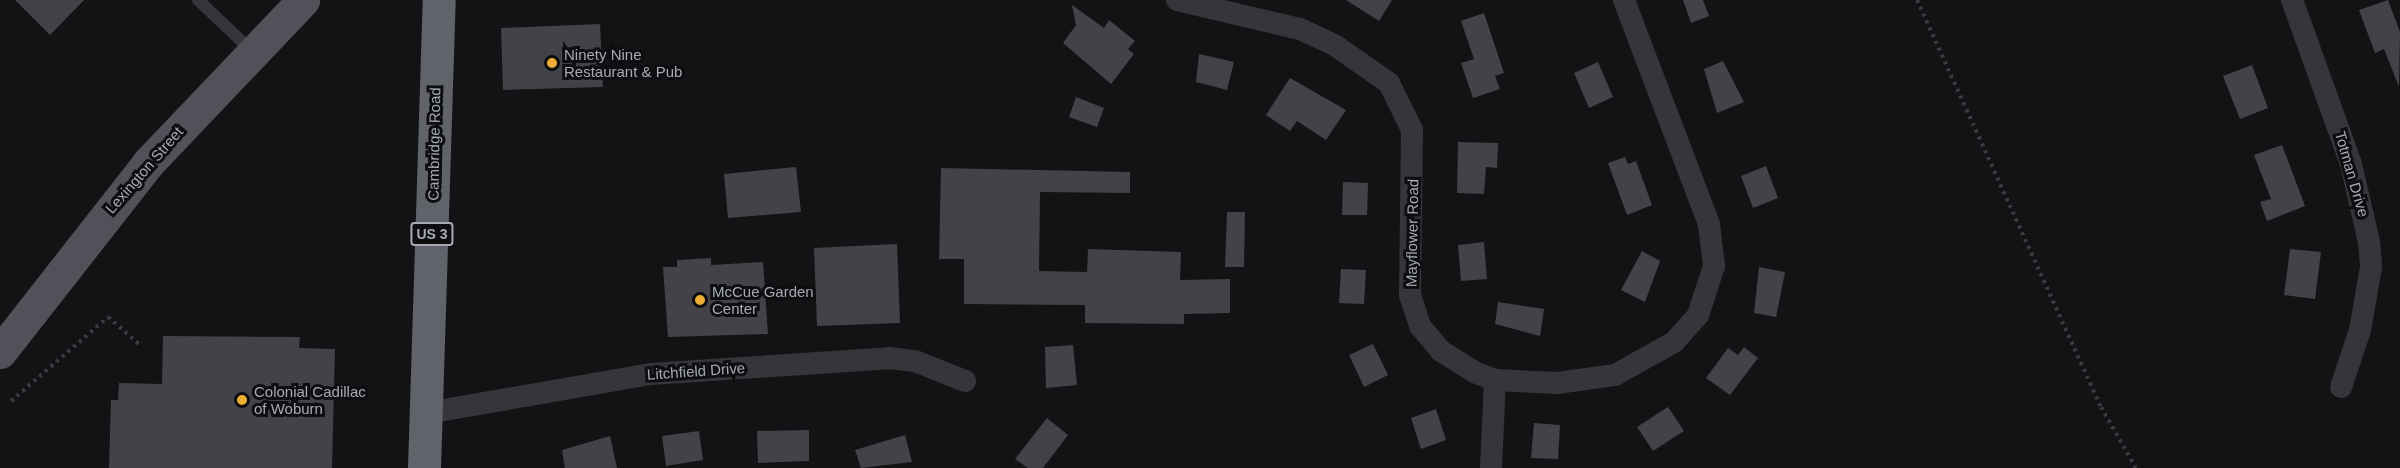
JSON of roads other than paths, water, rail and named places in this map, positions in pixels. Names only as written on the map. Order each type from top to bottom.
[{"type":"highway","points":[[418,0],[437,46]]},
{"type":"highway","name":"Cambridge Road","points":[[424,468],[439,0]]},
{"type":"main road","name":"Lexington Street","points":[[0,352],[115,202],[303,0]]},
{"type":"street","name":"Mayflower Road","points":[[1177,0],[1264,17],[1309,33],[1358,59],[1397,92],[1414,147],[1409,260],[1414,314],[1441,351],[1495,380],[1584,381],[1632,368],[1684,332],[1708,291],[1715,253],[1709,224],[1624,0]]},
{"type":"street","name":"Totman Drive","points":[[2292,0],[2354,172],[2369,242],[2360,330],[2341,387]]},
{"type":"street","name":"Litchfield Drive","points":[[427,413],[651,374],[889,358],[915,361],[965,381]]},
{"type":"street","points":[[1491,468],[1495,380]]},
{"type":"lane","points":[[198,0],[253,52]]},
{"type":"place","name":"Ninety Nine Restaurant & Pub","points":[[552,63]]},
{"type":"place","name":"McCue Garden Center","points":[[700,300]]},
{"type":"place","name":"Colonial Cadillac of Woburn","points":[[242,400]]}]
